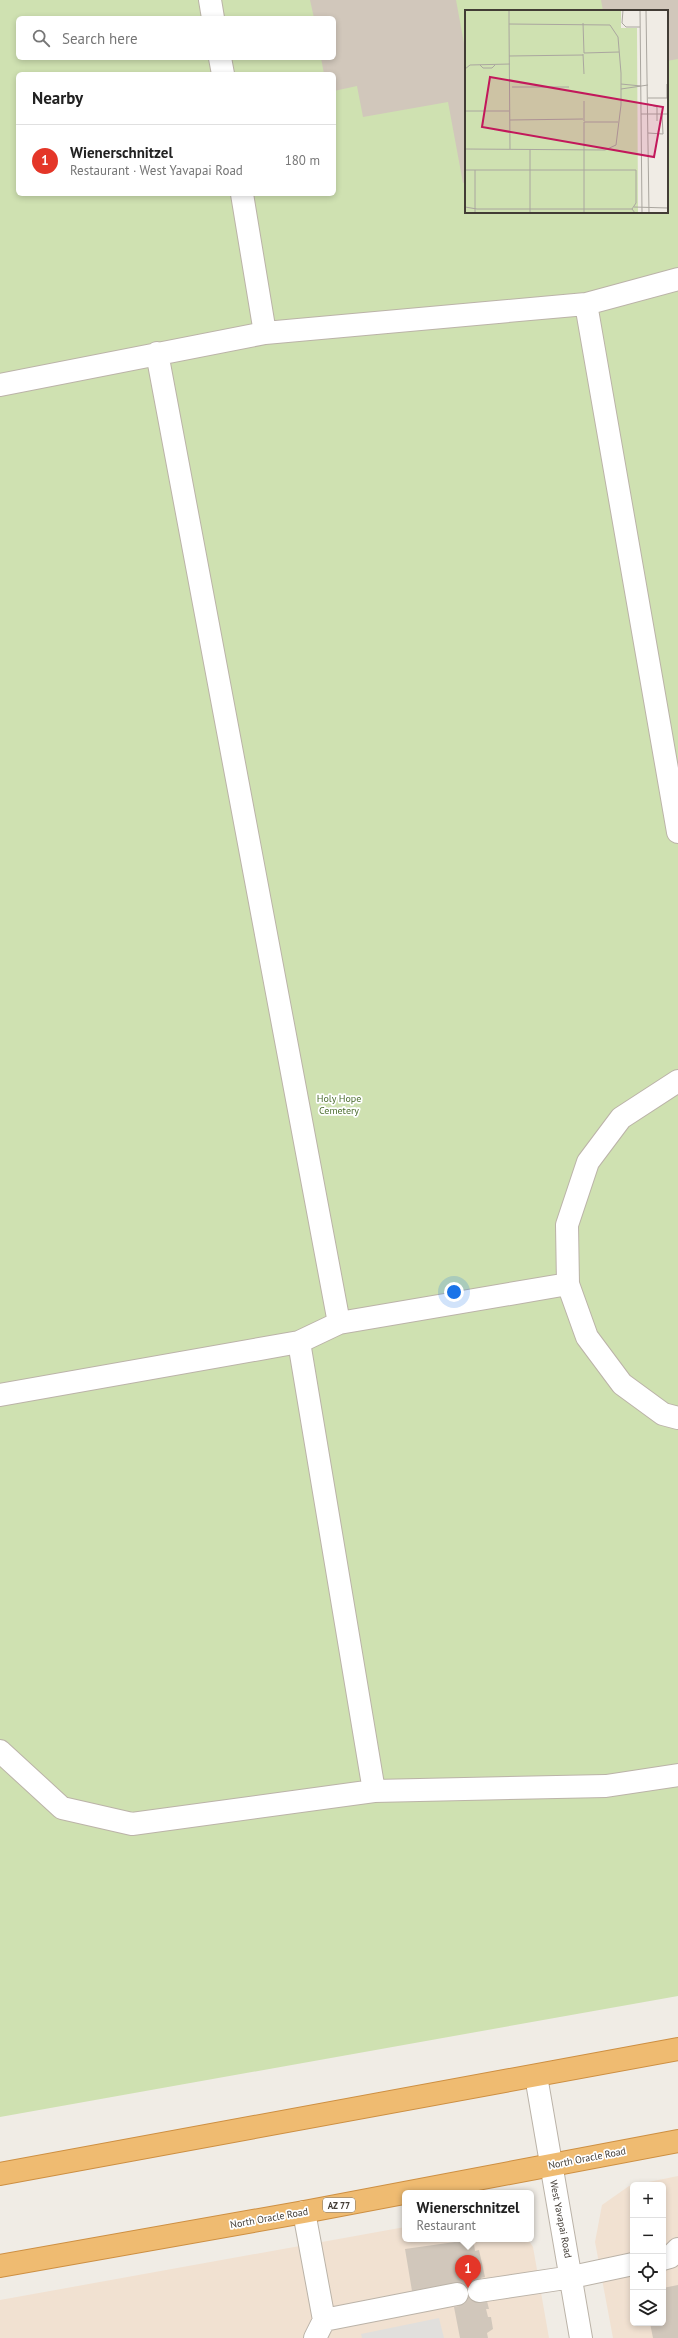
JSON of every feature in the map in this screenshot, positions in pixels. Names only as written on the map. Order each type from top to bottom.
[{"type":"highway","points":[[0,2174],[678,2049]]},
{"type":"highway","name":"North Oracle Road","points":[[420,2190],[678,2140]]},
{"type":"highway","name":"North Oracle Road","points":[[0,2266],[402,2193]]},
{"type":"street","points":[[210,0],[213,16]]},
{"type":"street","points":[[220,60],[222,72]]},
{"type":"street","points":[[242,196],[266,333]]},
{"type":"street","points":[[0,385],[157,353],[266,333],[586,304],[678,279]]},
{"type":"street","points":[[586,304],[678,832]]},
{"type":"street","points":[[157,353],[339,1323]]},
{"type":"street","points":[[678,1081],[622,1118],[588,1162],[567,1225],[568,1284],[587,1337],[622,1384],[663,1414],[678,1418]]},
{"type":"street","points":[[0,1395],[299,1342],[339,1323],[568,1284]]},
{"type":"street","points":[[299,1342],[374,1791]]},
{"type":"street","points":[[0,1751],[62,1808],[132,1824],[374,1791],[606,1786],[678,1775]]},
{"type":"street","name":"West Yavapai Road","points":[[536,2076],[572,2276],[581,2338]]},
{"type":"street","points":[[304,2212],[320,2329],[457,2294]]},
{"type":"street","points":[[666,2258],[670,2257],[678,2250]]},
{"type":"street","points":[[479,2291],[572,2276],[630,2265]]},
{"type":"shaded area","points":[[678,2176],[678,2338],[613,2338],[595,2242],[602,2205],[629,2186],[630,2326],[666,2326],[666,2182],[649,2182]]},
{"type":"shaded area","points":[[402,2228],[402,2242],[530,2242],[533,2247],[549,2338],[0,2338],[0,2300]]},
{"type":"shaded area","points":[[439,2318],[444,2338],[362,2338],[361,2334]]},
{"type":"green space","name":"Holy Hope Cemetery","points":[[0,0],[678,0],[678,1996],[0,2117]]},
{"type":"building","points":[[310,0],[456,0],[465,49],[465,182],[463,183],[448,102],[363,117],[357,86],[336,91],[336,72],[324,72],[321,60],[336,60],[336,16],[314,16]]},
{"type":"building","points":[[601,0],[678,0],[678,59],[668,61],[668,10],[603,10]]},
{"type":"building","points":[[455,2242],[469,2242],[470,2245],[474,2244],[475,2251],[479,2250],[485,2277],[481,2278],[489,2309],[486,2309],[488,2317],[491,2317],[493,2329],[487,2333],[488,2338],[460,2338],[454,2307],[459,2306],[455,2283],[412,2291],[405,2249]]},
{"type":"building","points":[[678,2285],[678,2338],[653,2338],[651,2326],[666,2326],[666,2287]]},
{"type":"place","name":"Wienerschnitzel","points":[[468,2288]]}]
